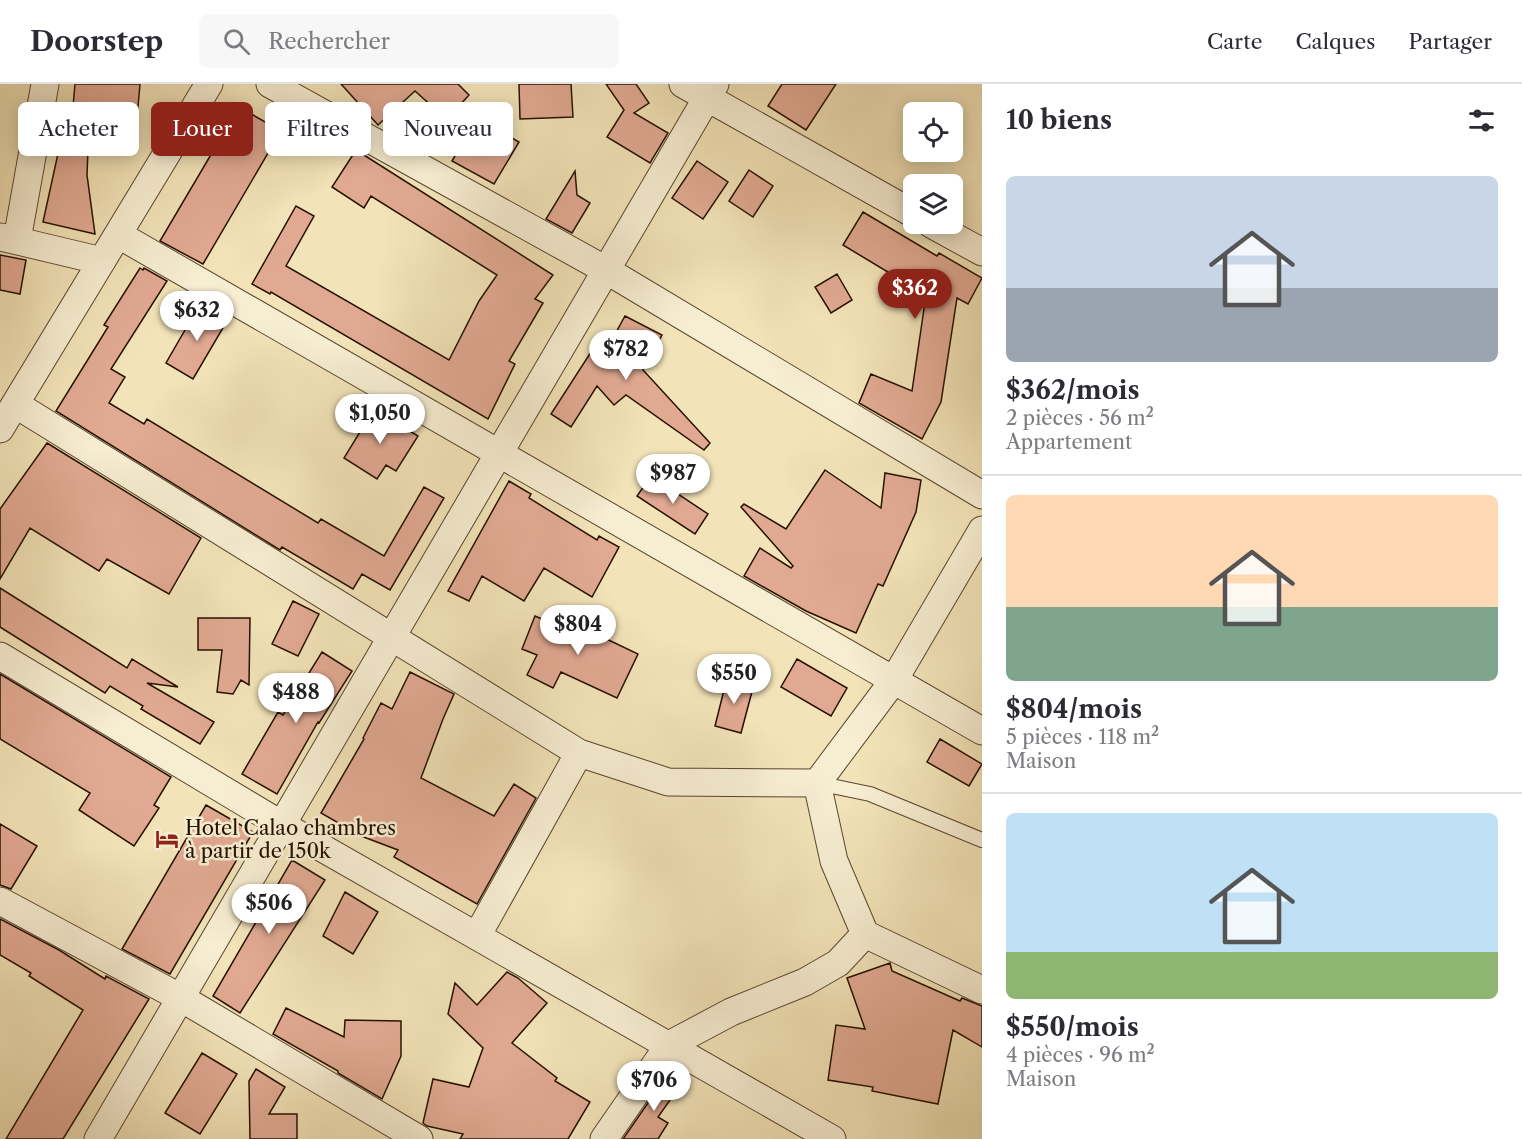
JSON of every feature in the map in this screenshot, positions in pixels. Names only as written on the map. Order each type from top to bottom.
[{"type":"street","points":[[45,84],[8,238],[102,261]]},
{"type":"street","points":[[0,429],[209,84]]},
{"type":"street","points":[[270,84],[606,270],[982,495]]},
{"type":"street","points":[[684,84],[711,91],[903,207]]},
{"type":"street","points":[[98,1139],[711,91]]},
{"type":"street","points":[[949,234],[982,252]]},
{"type":"street","points":[[118,235],[982,731]]},
{"type":"street","points":[[15,404],[579,753],[668,782],[817,783]]},
{"type":"street","points":[[982,531],[894,680],[817,783],[834,861],[865,934],[982,990]]},
{"type":"street","points":[[0,656],[282,825],[832,1139]]},
{"type":"street","points":[[477,936],[579,753]]},
{"type":"street","points":[[0,901],[181,998],[418,1139]]},
{"type":"street","points":[[604,1139],[669,1045],[731,1012],[805,982],[838,963],[865,934]]},
{"type":"lane","points":[[817,783],[870,794],[982,840]]},
{"type":"building","points":[[75,84],[140,84],[138,102],[73,102]]},
{"type":"building","points":[[341,84],[458,84],[469,95],[463,102],[427,102],[415,91],[403,102],[383,102],[383,120],[378,125],[371,117],[371,102],[357,102]]},
{"type":"building","points":[[519,84],[571,84],[573,117],[520,119]]},
{"type":"building","points":[[606,84],[636,84],[649,103],[634,113],[668,133],[650,163],[607,137],[624,110]]},
{"type":"building","points":[[782,84],[836,84],[806,130],[768,106]]},
{"type":"building","points":[[253,115],[265,122],[266,156],[203,264],[160,241],[210,156],[253,156]]},
{"type":"building","points":[[513,139],[519,142],[513,152]]},
{"type":"building","points":[[57,156],[88,156],[87,175],[95,234],[43,222]]},
{"type":"building","points":[[352,156],[365,156],[553,275],[535,299],[543,303],[509,361],[515,364],[488,419],[271,292],[270,294],[252,284],[296,206],[314,216],[286,266],[449,360],[479,301],[497,275],[371,196],[364,208],[332,187]]},
{"type":"building","points":[[455,156],[511,156],[494,184],[452,161]]},
{"type":"building","points":[[697,161],[728,182],[703,219],[672,198]]},
{"type":"building","points":[[749,170],[773,186],[753,217],[729,201]]},
{"type":"building","points":[[575,171],[577,195],[590,203],[572,233],[546,219]]},
{"type":"building","points":[[863,212],[937,256],[939,253],[982,278],[968,304],[957,298],[941,402],[922,439],[859,403],[871,374],[912,391],[926,295],[843,245]]},
{"type":"building","points":[[0,255],[26,260],[20,294],[0,290]]},
{"type":"building","points":[[140,268],[167,281],[111,369],[125,377],[109,403],[144,424],[147,419],[318,523],[321,519],[384,556],[424,487],[444,498],[390,590],[362,574],[353,589],[282,547],[280,550],[56,411],[108,327],[104,325]]},
{"type":"building","points":[[837,274],[852,300],[831,313],[815,287]]},
{"type":"building","points":[[200,304],[227,321],[193,379],[166,363]]},
{"type":"building","points":[[625,316],[662,335],[643,370],[710,443],[704,450],[626,395],[614,405],[597,386],[571,427],[551,414],[591,352],[602,358]]},
{"type":"building","points":[[374,409],[418,436],[396,471],[386,465],[377,479],[344,458]]},
{"type":"building","points":[[47,443],[201,538],[169,594],[107,559],[99,571],[30,528],[0,579],[0,509]]},
{"type":"building","points":[[825,470],[881,508],[885,473],[921,480],[916,512],[883,586],[878,584],[856,633],[806,611],[744,576],[760,548],[791,568],[793,566],[741,507],[744,504],[786,529]]},
{"type":"building","points":[[651,476],[708,514],[695,534],[637,496]]},
{"type":"building","points":[[509,481],[531,494],[529,498],[597,540],[599,536],[619,547],[592,597],[544,568],[524,601],[482,576],[469,601],[448,591]]},
{"type":"building","points":[[0,588],[127,668],[132,659],[178,687],[147,683],[214,722],[200,744],[141,709],[143,706],[110,686],[105,693],[0,627]]},
{"type":"building","points":[[293,601],[319,614],[298,656],[272,644]]},
{"type":"building","points":[[535,616],[565,629],[569,617],[594,625],[592,632],[638,654],[617,698],[561,672],[553,688],[527,675],[537,655],[522,649]]},
{"type":"building","points":[[198,618],[250,618],[249,685],[241,680],[233,694],[217,692],[222,650],[198,650]]},
{"type":"building","points":[[322,652],[352,671],[318,722],[277,794],[242,774],[278,712],[283,715]]},
{"type":"building","points":[[797,659],[847,688],[831,716],[781,687]]},
{"type":"building","points":[[410,672],[454,694],[421,778],[494,816],[514,784],[536,798],[477,904],[394,857],[398,850],[361,836],[321,813],[364,739],[381,703],[392,709]]},
{"type":"building","points":[[0,674],[171,777],[154,805],[159,808],[134,846],[79,810],[90,793],[0,739]]},
{"type":"building","points":[[727,678],[754,684],[741,733],[715,726]]},
{"type":"building","points":[[940,739],[982,764],[969,786],[927,762]]},
{"type":"building","points":[[206,805],[253,832],[170,974],[122,949]]},
{"type":"building","points":[[0,824],[37,846],[11,889],[0,885]]},
{"type":"building","points":[[292,860],[325,880],[240,1013],[213,996]]},
{"type":"building","points":[[345,892],[378,912],[353,954],[323,936]]},
{"type":"building","points":[[0,919],[59,950],[105,979],[106,976],[149,999],[63,1139],[6,1139],[83,1010],[29,976],[31,973],[0,955]]},
{"type":"building","points":[[890,963],[892,971],[960,1001],[962,998],[982,1006],[982,1047],[953,1030],[938,1104],[872,1091],[873,1087],[828,1080],[836,1025],[865,1029],[847,978]]},
{"type":"building","points":[[507,972],[518,978],[547,1003],[512,1043],[557,1078],[555,1081],[590,1102],[568,1139],[460,1139],[463,1134],[427,1126],[423,1123],[433,1079],[469,1087],[483,1048],[448,1014],[455,983],[477,1005]]},
{"type":"building","points":[[286,1008],[344,1037],[345,1020],[401,1021],[401,1056],[382,1099],[273,1034]]},
{"type":"building","points":[[202,1053],[237,1074],[200,1134],[165,1113]]},
{"type":"building","points":[[256,1069],[285,1087],[269,1114],[297,1114],[297,1139],[250,1139],[249,1081]]},
{"type":"building","points":[[668,1074],[682,1083],[658,1117],[668,1123],[658,1139],[623,1139]]},
{"type":"place","name":"Hotel Calao chambres à partir de 150k","points":[[167,839]]}]
